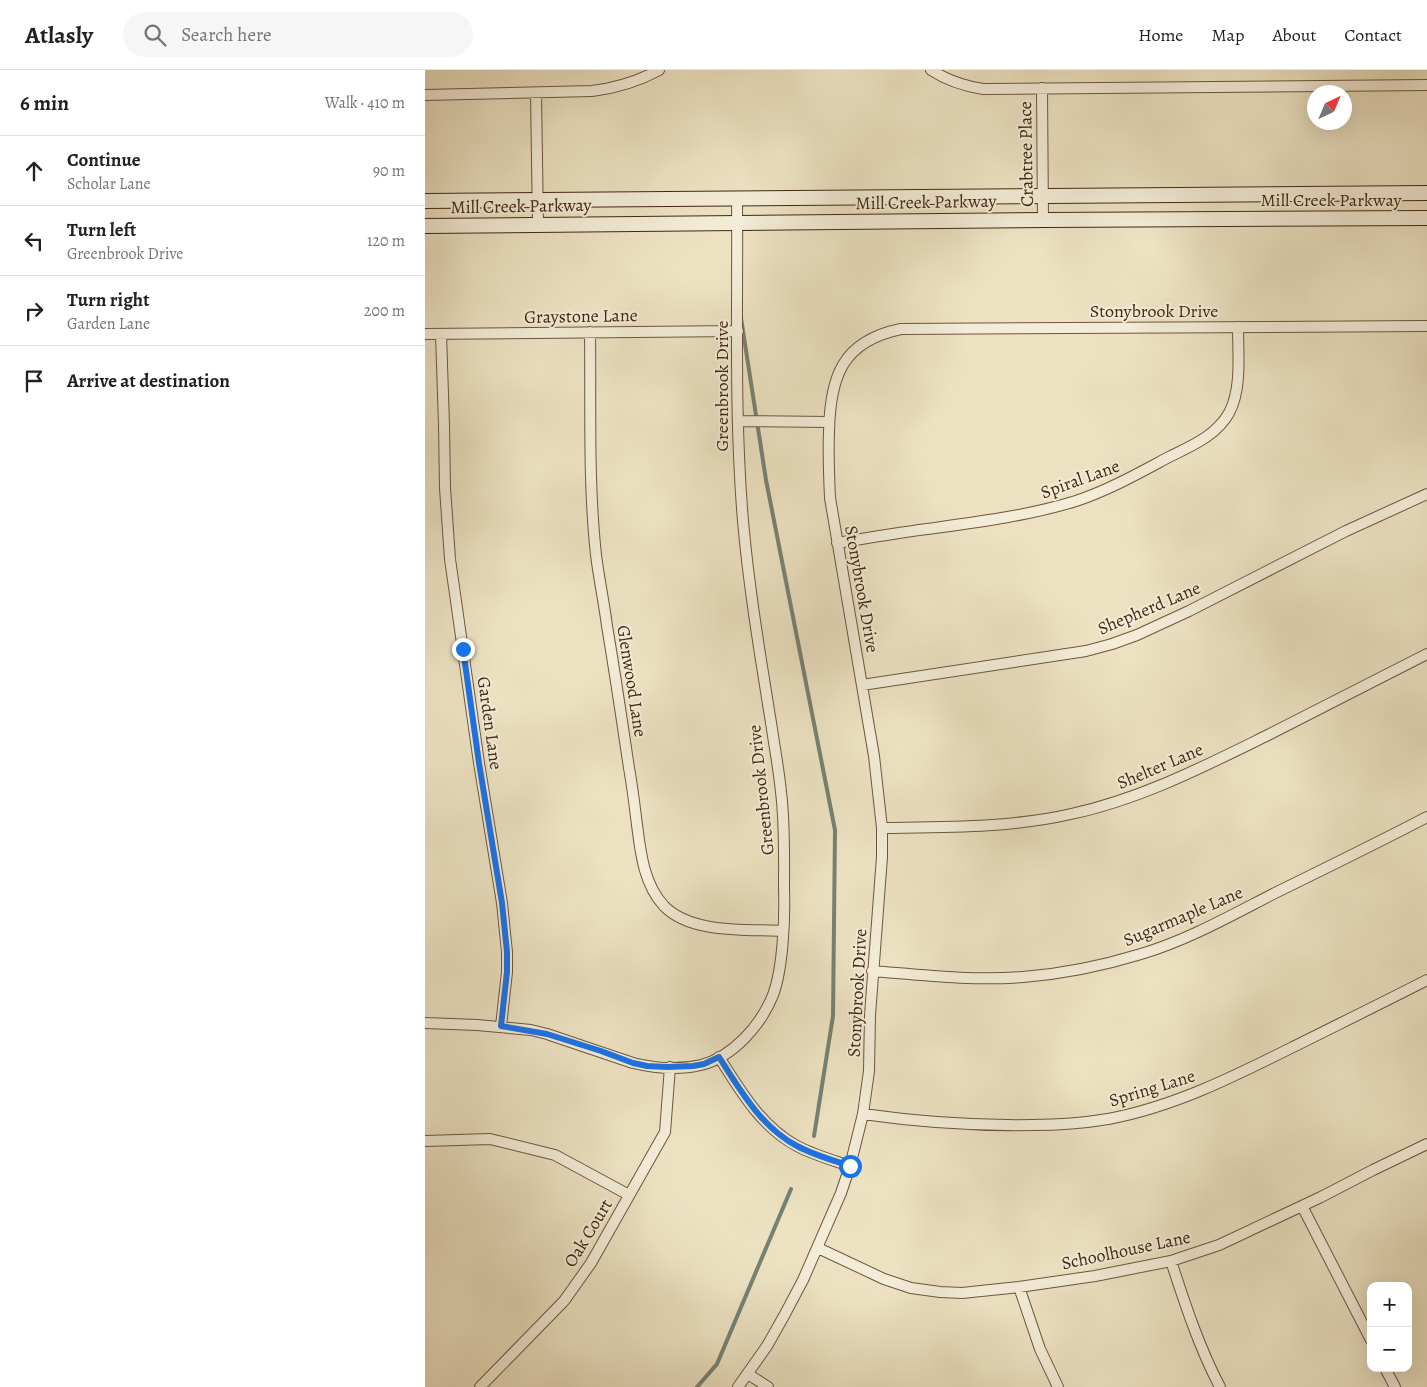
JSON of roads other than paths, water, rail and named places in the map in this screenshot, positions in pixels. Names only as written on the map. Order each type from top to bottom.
[{"type":"main road","name":"Mill Creek Parkway","points":[[425,201],[1427,193]]},
{"type":"main road","name":"Mill Creek Parkway","points":[[425,226],[1427,218]]},
{"type":"street","points":[[425,95],[536,93],[611,89],[629,84],[659,70]]},
{"type":"street","points":[[931,70],[955,83],[983,89],[1427,85]]},
{"type":"street","name":"Crabtree Place","points":[[1042,88],[1043,220]]},
{"type":"street","points":[[536,93],[538,225]]},
{"type":"street","name":"Greenbrook Drive","points":[[425,1024],[501,1026],[547,1034],[647,1066],[693,1066],[704,1064],[719,1057],[741,1041],[754,1027],[772,996],[776,985],[785,906],[784,832],[781,791],[750,588],[743,522],[738,421],[737,198]]},
{"type":"street","name":"Stonybrook Drive","points":[[738,1387],[767,1346],[785,1314],[841,1193],[863,1114],[869,1071],[872,971],[882,857],[882,828],[874,756],[830,498],[828,460],[829,422],[833,388],[838,373],[846,359],[857,347],[871,338],[885,332],[901,329],[1427,326]]},
{"type":"street","name":"Spiral Lane","points":[[837,543],[1038,512],[1078,500],[1116,485],[1206,438],[1223,422],[1234,402],[1237,385],[1238,327]]},
{"type":"street","name":"Graystone Lane","points":[[425,334],[738,331]]},
{"type":"street","name":"Glenwood Lane","points":[[590,332],[591,499],[596,556],[644,868],[656,895],[672,913],[684,920],[698,925],[731,929],[783,931]]},
{"type":"street","name":"Garden Lane","points":[[441,334],[445,488],[450,559],[479,763],[502,903],[507,952],[507,972],[501,1026]]},
{"type":"street","points":[[738,421],[829,422]]},
{"type":"street","name":"Shepherd Lane","points":[[862,685],[1087,650],[1112,644],[1137,635],[1189,611],[1346,531],[1427,494]]},
{"type":"street","name":"Shelter Lane","points":[[882,828],[940,827],[1037,821],[1070,815],[1111,804],[1135,796],[1213,762],[1427,654]]},
{"type":"street","name":"Sugarmaple Lane","points":[[872,971],[926,976],[1022,977],[1109,963],[1143,954],[1203,929],[1427,817]]},
{"type":"street","name":"Spring Lane","points":[[863,1114],[959,1124],[1010,1126],[1093,1122],[1145,1110],[1182,1098],[1239,1074],[1427,980]]},
{"type":"street","points":[[719,1057],[751,1106],[773,1128],[795,1145],[823,1158],[850,1166]]},
{"type":"street","name":"Oak Court","points":[[480,1387],[564,1302],[591,1263],[665,1132],[670,1067]]},
{"type":"street","points":[[425,1141],[490,1139],[555,1155],[629,1195]]},
{"type":"street","name":"Schoolhouse Lane","points":[[817,1248],[884,1279],[911,1288],[940,1292],[962,1293],[1095,1276],[1171,1261],[1219,1245],[1427,1144]]},
{"type":"street","points":[[1302,1206],[1367,1332]]},
{"type":"street","points":[[1171,1261],[1187,1313],[1220,1387]]},
{"type":"street","points":[[1019,1287],[1040,1349],[1058,1387]]},
{"type":"street","points":[[1387,1372],[1395,1387]]},
{"type":"street","points":[[748,1374],[768,1387]]},
{"type":"waterway","points":[[741,318],[766,480],[835,830],[833,1016],[814,1136]]},
{"type":"waterway","points":[[697,1387],[717,1364],[791,1189]]}]
